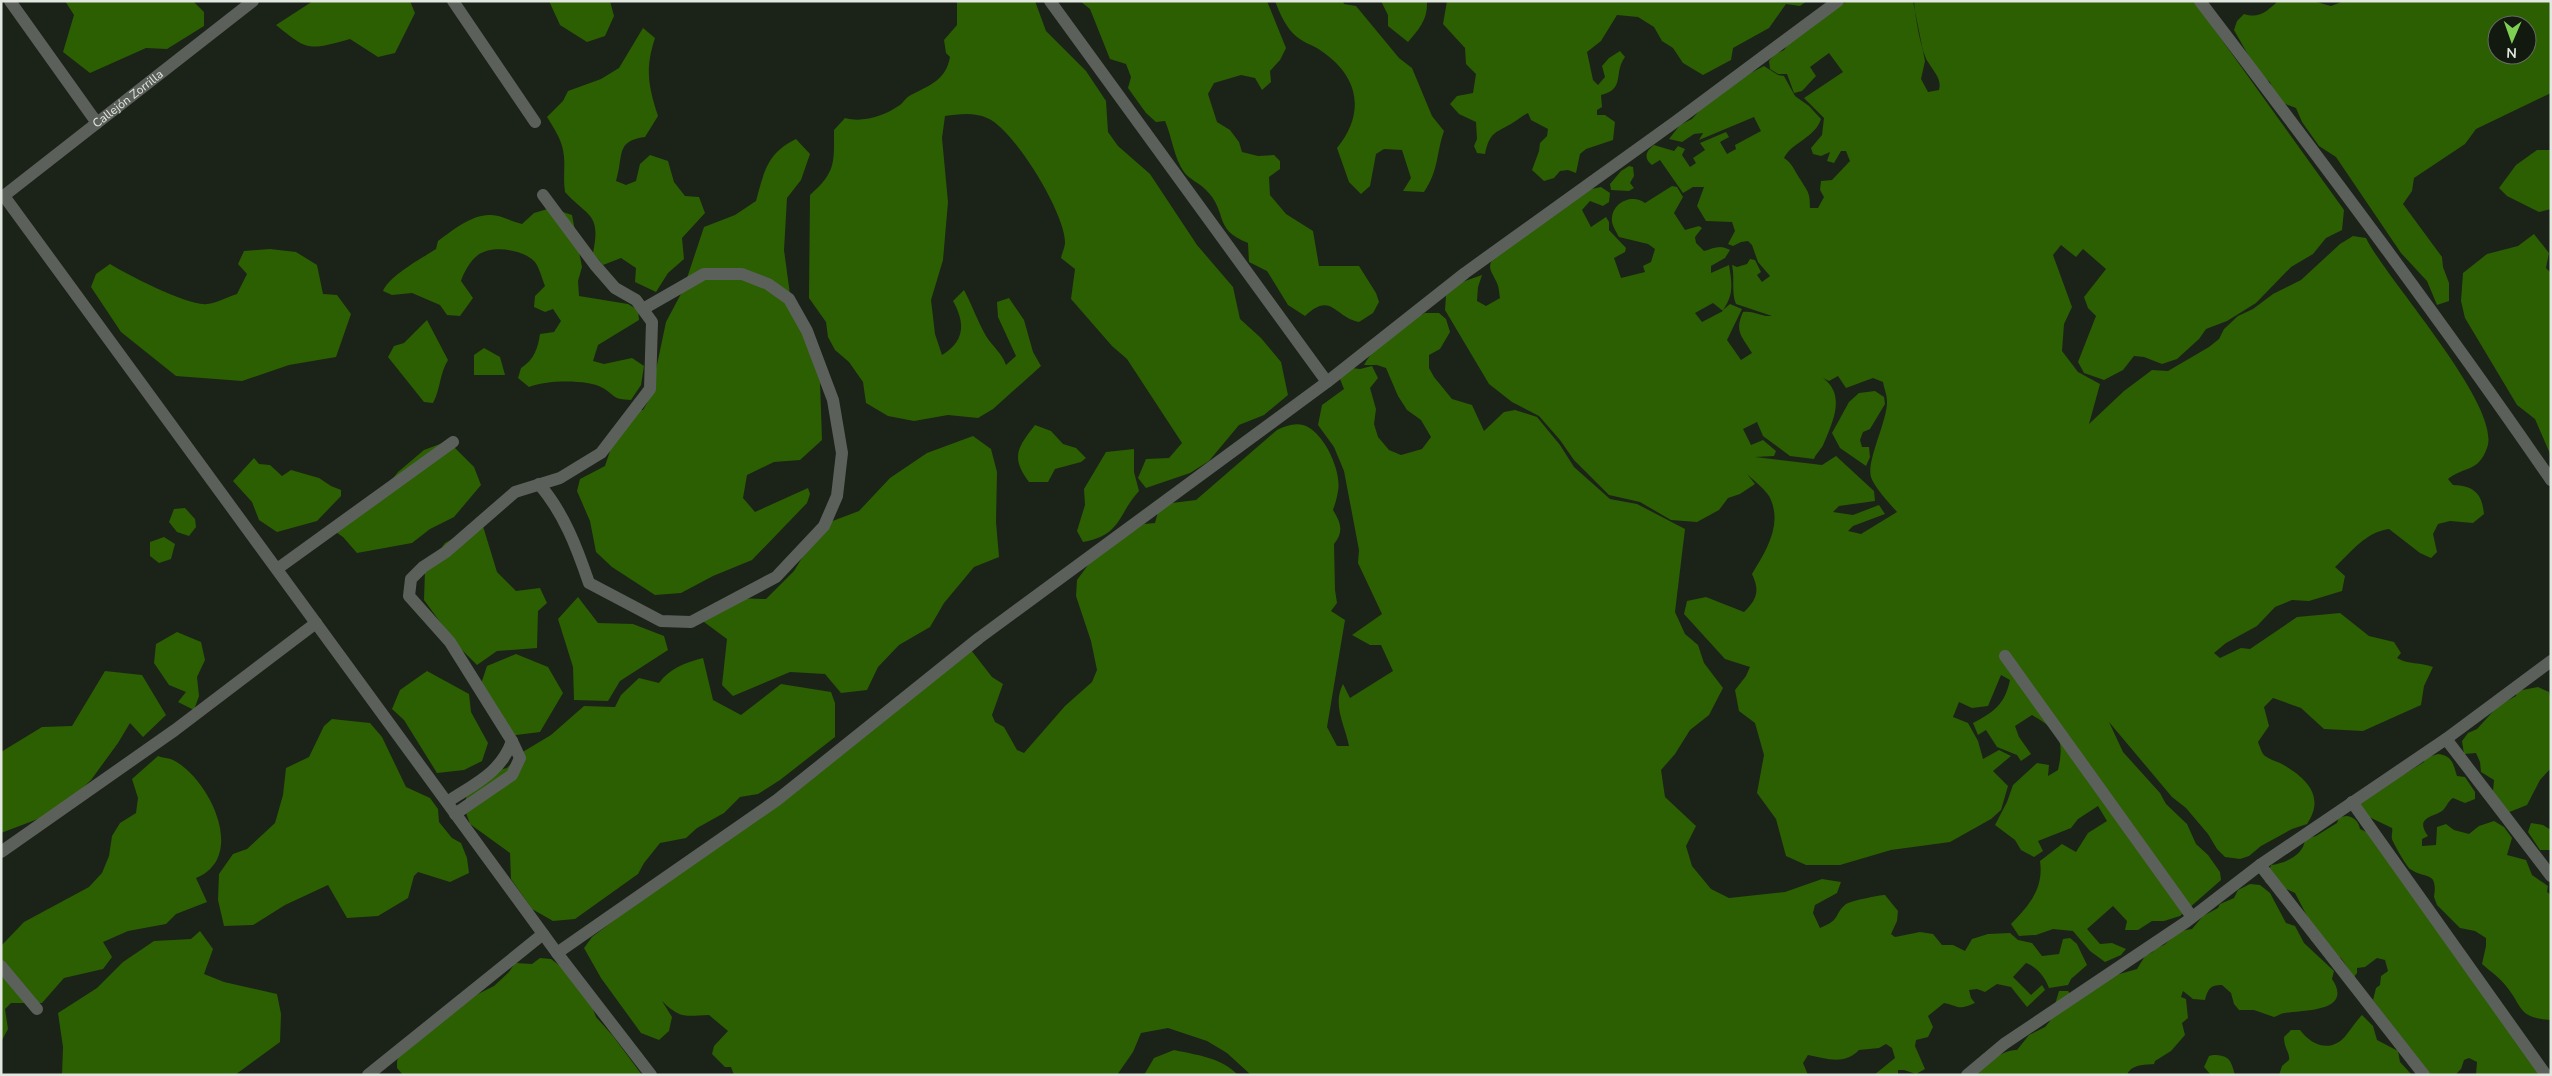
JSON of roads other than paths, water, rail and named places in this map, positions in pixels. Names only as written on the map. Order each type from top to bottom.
[{"type":"street","points":[[10,1],[97,123]]},
{"type":"street","name":"Callejón Zorrilla","points":[[3,197],[253,1]]},
{"type":"street","points":[[453,1],[536,122]]},
{"type":"street","points":[[1050,1],[1327,382]]},
{"type":"street","points":[[557,953],[777,800],[979,638],[1327,382],[1465,273],[1675,122],[1838,1]]},
{"type":"street","points":[[2200,1],[2362,214],[2477,372],[2551,480]]},
{"type":"street","points":[[455,814],[512,776],[520,758],[512,741],[450,642],[410,596],[412,579],[423,567],[446,552],[515,492],[560,478],[601,453],[650,389],[652,322],[636,300],[615,288],[543,195]]},
{"type":"street","points":[[3,197],[557,953],[651,1075]]},
{"type":"street","points":[[539,484],[551,498],[576,545],[589,583],[661,622],[691,622],[776,577],[824,526],[837,496],[842,453],[833,400],[807,331],[789,299],[768,284],[742,274],[704,274],[643,309]]},
{"type":"street","points":[[277,569],[453,442]]},
{"type":"street","points":[[1,852],[176,730],[316,623]]},
{"type":"street","points":[[2005,656],[2192,917]]},
{"type":"street","points":[[1967,1075],[2004,1044],[2192,917],[2260,865],[2446,739],[2551,661]]},
{"type":"street","points":[[2446,739],[2551,876]]},
{"type":"street","points":[[446,802],[498,768],[507,756],[512,741]]},
{"type":"street","points":[[2352,802],[2546,1075]]},
{"type":"street","points":[[2260,865],[2424,1075]]},
{"type":"street","points":[[368,1075],[543,934]]},
{"type":"street","points":[[1,966],[37,1009]]}]
